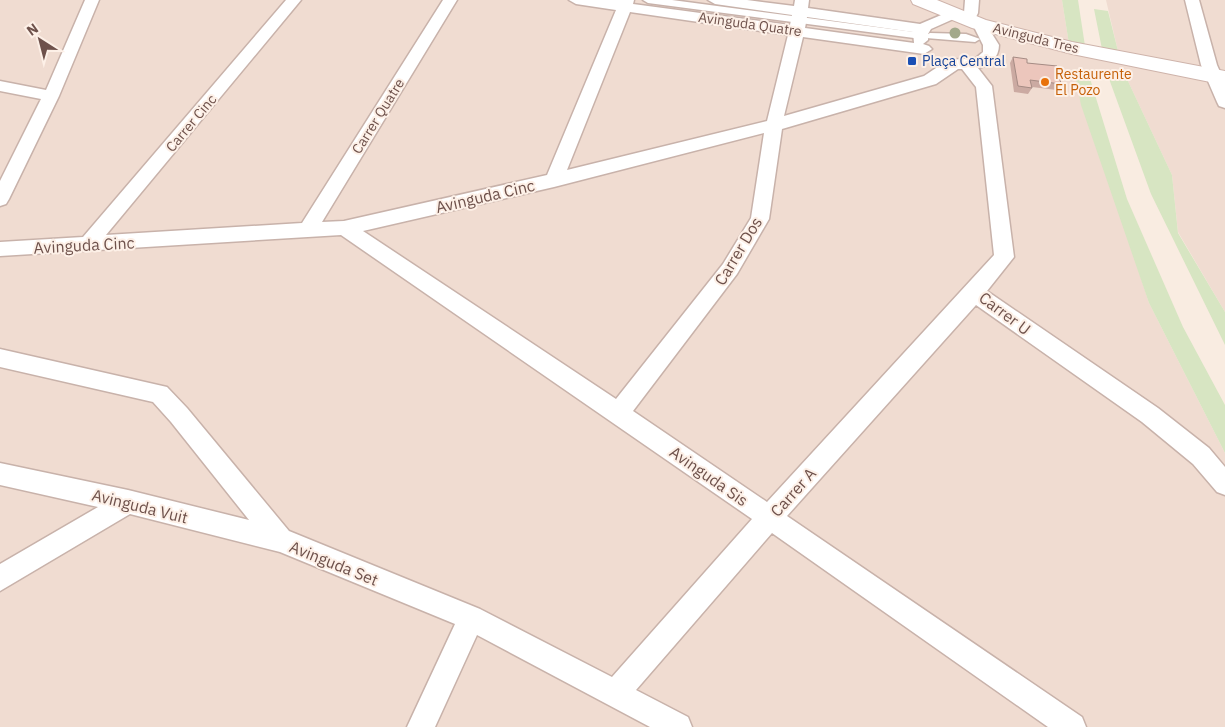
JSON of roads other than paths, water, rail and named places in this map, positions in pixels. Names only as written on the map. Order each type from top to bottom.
[{"type":"main road","name":"Avinguda Tres","points":[[920,0],[969,24],[1034,49],[1140,72],[1219,77]]},
{"type":"street","points":[[0,199],[51,96],[92,0]]},
{"type":"street","name":"Carrer Cinc","points":[[88,245],[294,0]]},
{"type":"street","name":"Carrer Quatre","points":[[307,231],[450,0]]},
{"type":"street","name":"Avinguda Quatre","points":[[576,0],[800,15]]},
{"type":"street","name":"Avinguda Quatre","points":[[648,0],[800,15]]},
{"type":"street","name":"Avinguda Quatre","points":[[715,0],[923,37]]},
{"type":"street","points":[[969,24],[972,0]]},
{"type":"street","points":[[1192,0],[1219,77],[1225,102]]},
{"type":"street","points":[[554,180],[626,3]]},
{"type":"street","name":"Carrer Dos","points":[[618,413],[730,269],[760,219],[774,125],[800,15]]},
{"type":"street","points":[[923,37],[969,24]]},
{"type":"street","points":[[923,37],[969,24]]},
{"type":"street","points":[[923,37],[937,59],[961,65],[980,62],[991,53],[991,45],[969,24]]},
{"type":"street","name":"Avinguda Cinc","points":[[0,249],[344,228],[554,180],[774,125],[930,80],[961,65]]},
{"type":"street","name":"Carrer U","points":[[961,65],[984,86],[1004,257],[974,293],[1150,415],[1201,456],[1225,484]]},
{"type":"street","points":[[0,86],[51,96]]},
{"type":"street","name":"Avinguda Sis","points":[[344,228],[618,413],[1072,727]]},
{"type":"street","name":"Carrer A","points":[[615,694],[769,518],[974,293]]},
{"type":"street","name":"Avinguda Set","points":[[0,358],[159,394],[179,415],[280,540],[471,618],[678,727]]},
{"type":"street","name":"Avinguda Vuit","points":[[0,474],[128,502],[280,540]]},
{"type":"street","points":[[0,578],[128,502]]},
{"type":"street","points":[[421,727],[471,618]]},
{"type":"place","name":"Plaça Central","points":[[912,61]]},
{"type":"place","name":"Restaurente El Pozo","points":[[1045,82]]}]
